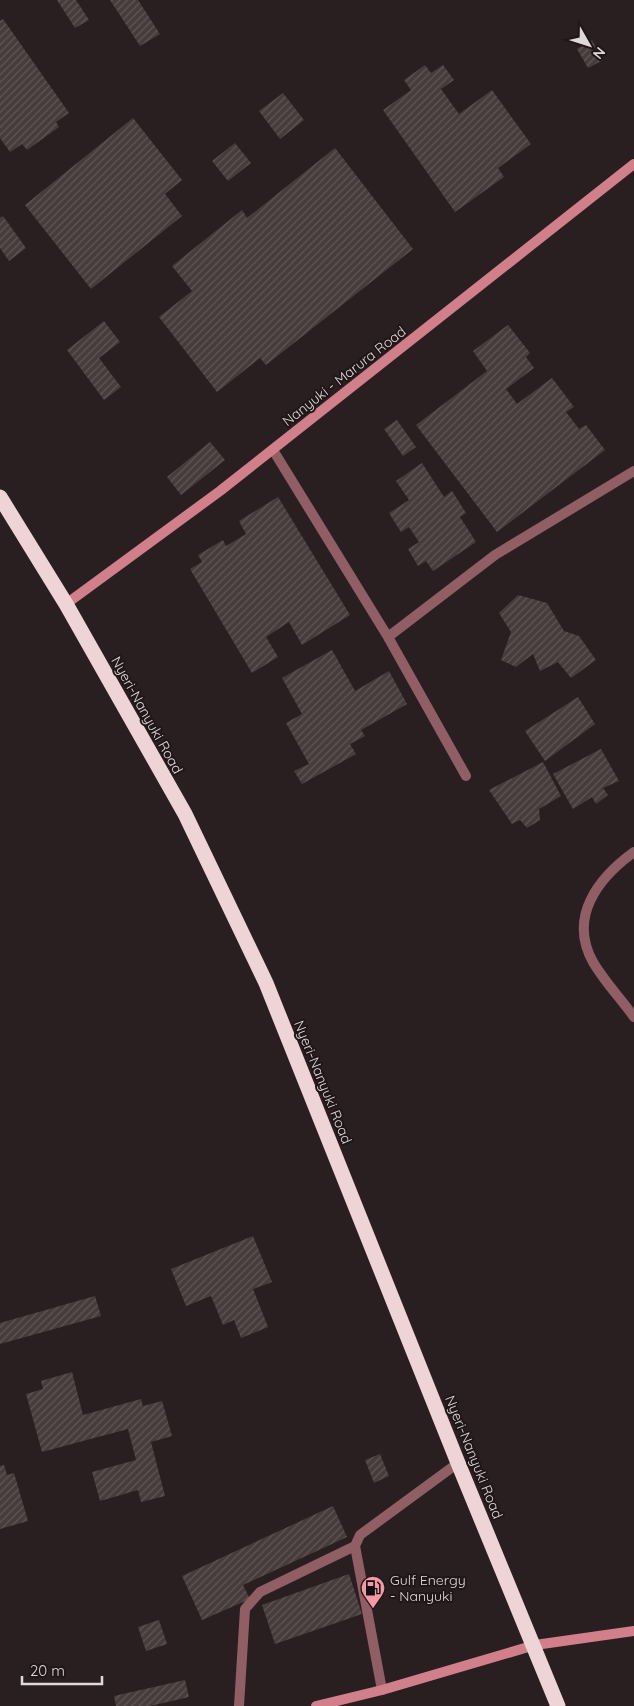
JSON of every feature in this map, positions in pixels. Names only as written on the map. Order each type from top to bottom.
[{"type":"highway","name":"Nyeri-Nanyuki Road","points":[[0,497],[66,604],[185,814],[266,982],[558,1706]]},
{"type":"street","name":"Nanyuki - Marura Road","points":[[66,604],[273,450],[634,164]]},
{"type":"street","points":[[273,450],[388,636],[466,776]]},
{"type":"street","points":[[388,636],[496,555],[634,471]]},
{"type":"street","points":[[634,852],[616,866],[601,882],[587,905],[583,931],[593,961],[634,1017]]},
{"type":"street","points":[[239,1706],[244,1609],[260,1592],[354,1546],[360,1535],[458,1462]]},
{"type":"street","points":[[354,1546],[382,1690]]},
{"type":"street","points":[[316,1706],[382,1690],[534,1645],[634,1631]]},
{"type":"building","points":[[57,0],[76,0],[89,20],[75,28]]},
{"type":"building","points":[[110,0],[138,0],[160,34],[140,46]]},
{"type":"building","points":[[3,19],[69,113],[56,122],[59,127],[27,150],[22,144],[10,152],[0,138],[0,21]]},
{"type":"building","points":[[592,40],[603,60],[588,68],[577,49]]},
{"type":"building","points":[[425,65],[431,73],[443,65],[454,80],[441,89],[459,114],[492,90],[531,144],[498,168],[504,177],[455,212],[383,110],[411,90],[404,80]]},
{"type":"building","points":[[283,93],[304,120],[280,139],[259,111]]},
{"type":"building","points":[[133,118],[182,180],[165,194],[182,216],[91,289],[25,205]]},
{"type":"building","points":[[235,143],[251,163],[228,181],[212,161]]},
{"type":"building","points":[[335,148],[413,249],[266,365],[260,358],[217,392],[159,317],[192,291],[172,266],[242,210],[247,218]]},
{"type":"building","points":[[3,216],[26,248],[9,261],[0,248],[0,218]]},
{"type":"building","points":[[104,321],[120,342],[99,358],[121,387],[104,400],[67,350]]},
{"type":"building","points":[[508,325],[530,353],[526,357],[534,368],[506,389],[517,404],[552,378],[574,407],[566,412],[579,429],[586,425],[605,450],[497,532],[416,425],[487,371],[473,351]]},
{"type":"building","points":[[397,420],[416,447],[403,456],[384,429]]},
{"type":"building","points":[[210,442],[225,460],[181,495],[167,477]]},
{"type":"building","points":[[422,463],[444,497],[452,491],[466,513],[460,517],[476,542],[433,571],[426,561],[418,566],[408,549],[419,542],[409,527],[401,532],[389,513],[409,500],[396,481]]},
{"type":"building","points":[[278,497],[350,615],[302,645],[289,622],[266,637],[278,657],[252,673],[190,569],[202,562],[198,555],[223,540],[226,546],[246,534],[239,521]]},
{"type":"building","points":[[518,595],[547,603],[564,631],[579,636],[596,660],[571,678],[558,662],[540,671],[533,654],[516,667],[501,660],[511,632],[499,613]]},
{"type":"building","points":[[332,650],[355,691],[389,671],[407,704],[361,730],[365,736],[350,744],[356,754],[302,784],[294,771],[309,764],[286,723],[302,714],[282,678]]},
{"type":"building","points":[[578,697],[595,724],[545,761],[525,731]]},
{"type":"building","points":[[601,749],[619,781],[603,788],[608,795],[596,804],[592,797],[573,809],[553,774]]},
{"type":"building","points":[[543,762],[561,796],[539,809],[540,820],[527,828],[520,820],[512,824],[489,790]]},
{"type":"building","points":[[253,1236],[272,1282],[253,1289],[268,1327],[241,1338],[234,1320],[223,1325],[211,1296],[186,1306],[171,1269]]},
{"type":"building","points":[[95,1296],[101,1316],[0,1344],[0,1323]]},
{"type":"building","points":[[72,1372],[83,1415],[141,1399],[143,1406],[162,1401],[172,1436],[151,1442],[165,1496],[141,1502],[138,1490],[100,1501],[92,1472],[136,1460],[128,1429],[42,1452],[26,1394],[43,1389],[41,1381]]},
{"type":"building","points":[[380,1454],[389,1476],[374,1483],[365,1460]]},
{"type":"building","points":[[4,1465],[7,1475],[14,1473],[28,1521],[0,1529],[0,1466]]},
{"type":"building","points":[[333,1506],[347,1537],[243,1585],[250,1599],[202,1620],[182,1576]]},
{"type":"building","points":[[349,1574],[362,1614],[275,1644],[262,1605]]},
{"type":"building","points":[[159,1620],[167,1644],[146,1651],[138,1627]]},
{"type":"building","points":[[185,1680],[189,1697],[150,1706],[116,1706],[114,1696]]},
{"type":"place","name":"Gulf Energy - Nanyuki","points":[[373,1609]]}]
